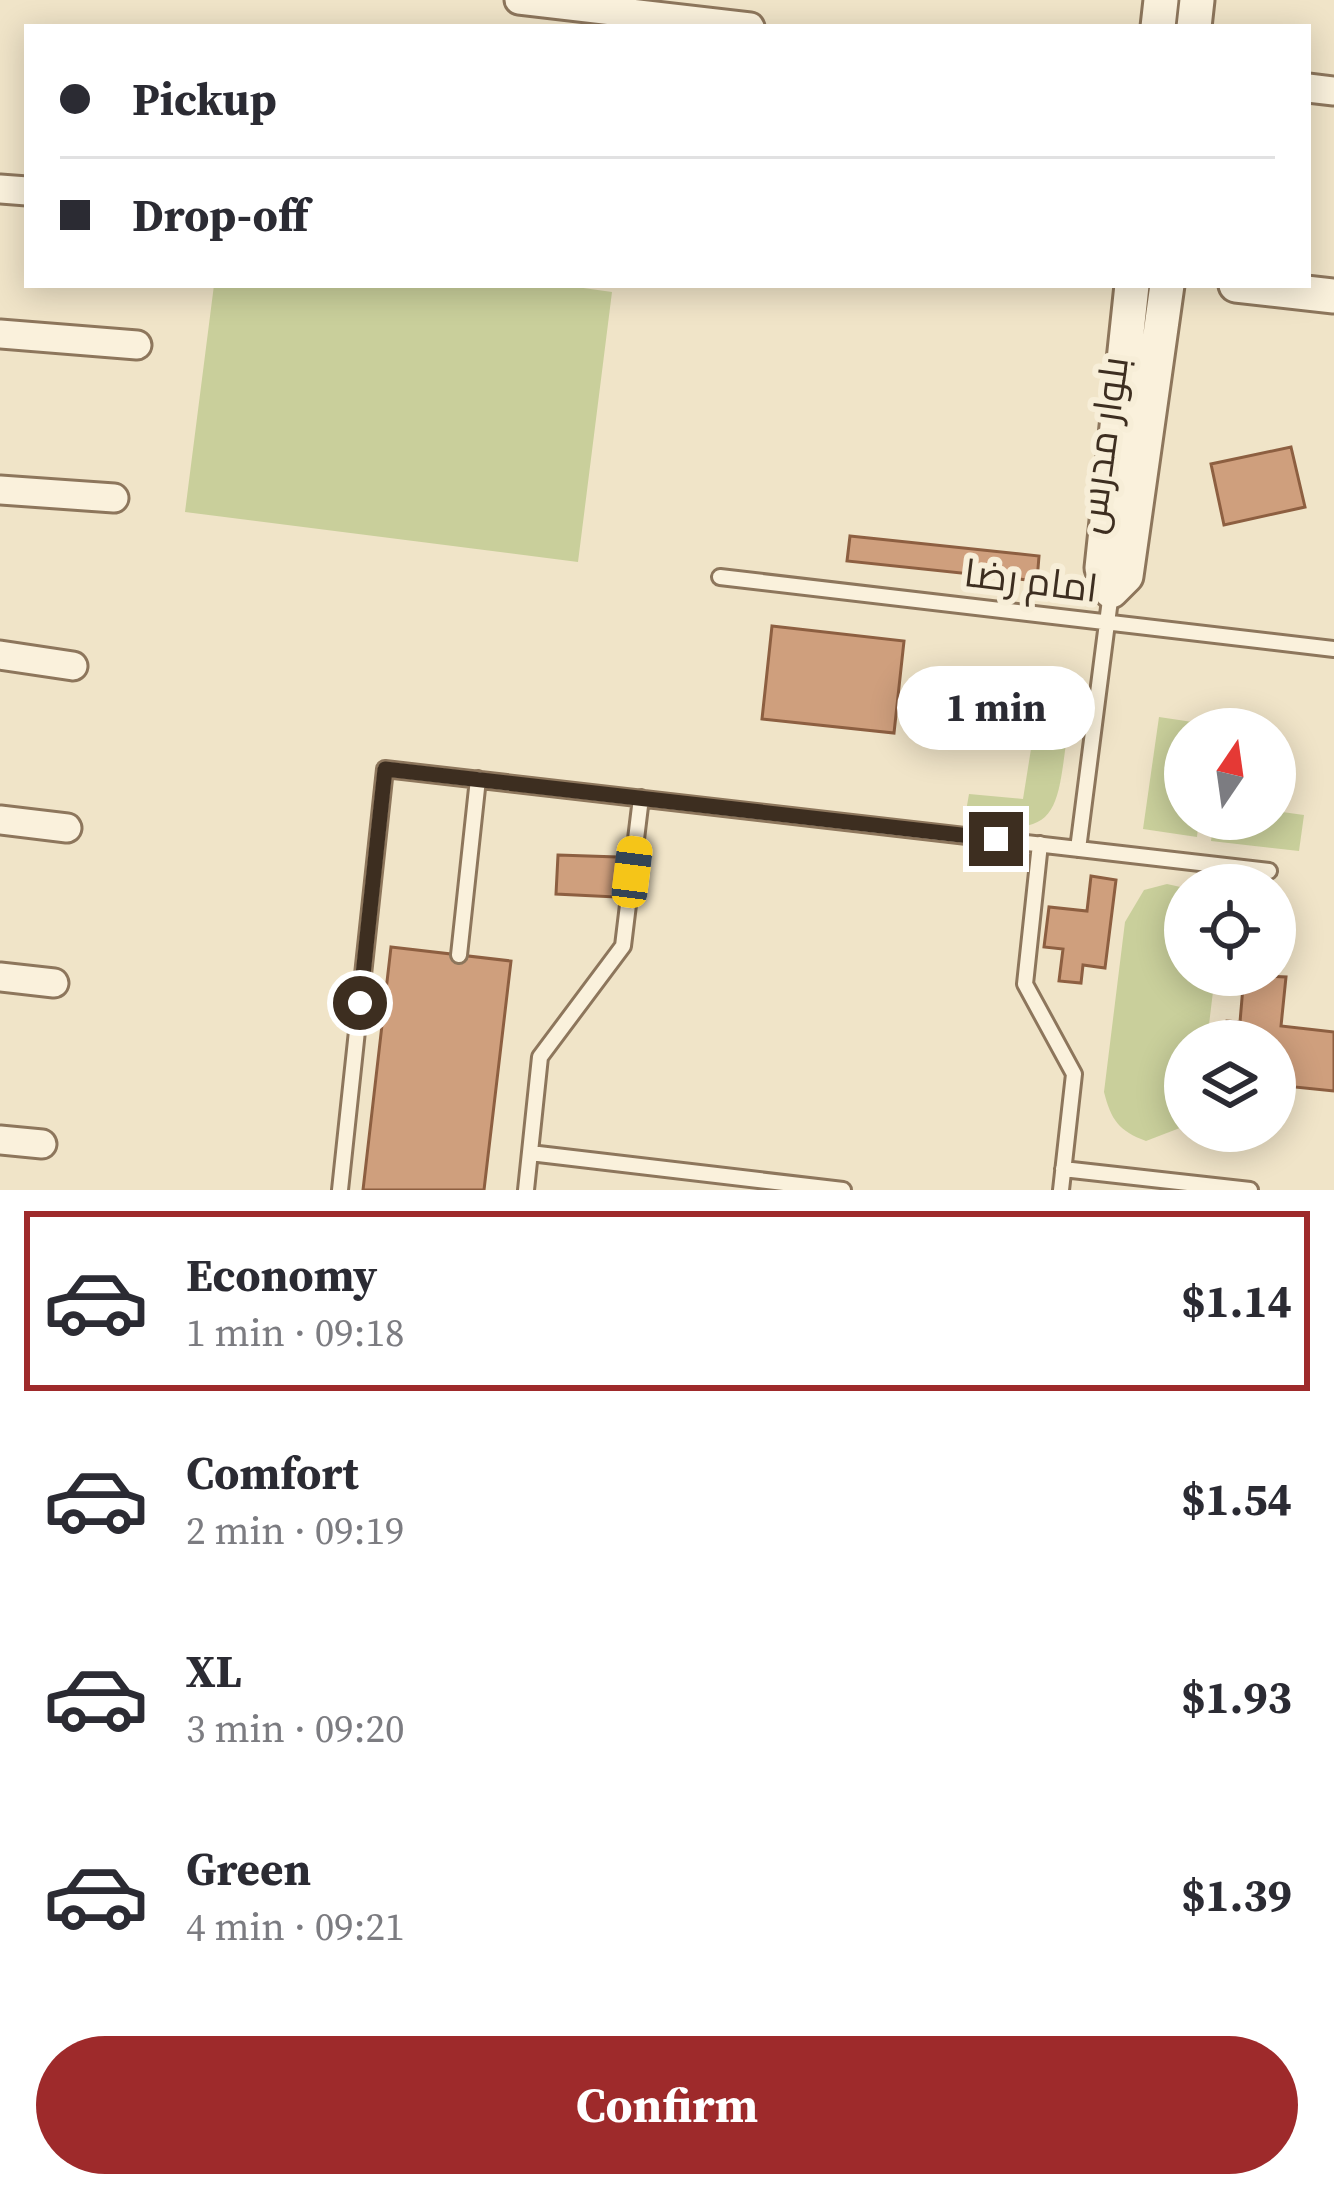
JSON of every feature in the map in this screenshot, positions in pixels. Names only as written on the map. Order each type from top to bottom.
[{"type":"street","points":[[519,0],[681,10],[738,24]]},
{"type":"street","name":"بلوار مدرس","points":[[1109,607],[1102,568],[1132,288]]},
{"type":"street","name":"بلوار مدرس","points":[[1109,607],[1126,577],[1167,288]]},
{"type":"street","points":[[1263,288],[1334,296]]},
{"type":"street","points":[[0,334],[137,345]]},
{"type":"street","points":[[0,490],[114,498]]},
{"type":"street","points":[[0,655],[74,665]]},
{"type":"street","points":[[0,820],[68,828]]},
{"type":"street","points":[[0,977],[54,982]]},
{"type":"street","points":[[0,1140],[42,1144]]},
{"type":"lane","name":"امام رضا","points":[[720,577],[1109,607],[1334,649]]},
{"type":"lane","points":[[1078,849],[1109,607]]},
{"type":"lane","points":[[340,1190],[385,769],[1208,864]]},
{"type":"lane","points":[[459,955],[478,779]]},
{"type":"lane","points":[[526,1190],[540,1057],[623,946],[641,798]]},
{"type":"lane","points":[[1040,844],[1025,984],[1074,1074],[1061,1190]]},
{"type":"lane","points":[[530,1153],[843,1190]]},
{"type":"lane","points":[[1063,1168],[1250,1190]]},
{"type":"green space","points":[[214,288],[583,288],[612,292],[578,562],[185,512]]},
{"type":"green space","points":[[1159,717],[1164,718],[1164,832],[1143,829]]},
{"type":"green space","points":[[1035,724],[1068,729],[1060,782],[1048,814],[1019,827],[964,823],[969,794],[1023,799]]},
{"type":"green space","points":[[1296,814],[1304,815],[1299,851],[1211,841],[1296,840]]},
{"type":"green space","points":[[1164,885],[1164,996],[1212,996],[1210,1020],[1164,1020],[1164,1134],[1146,1141],[1118,1123],[1104,1092],[1125,922],[1144,890]]},
{"type":"building","points":[[1291,447],[1305,507],[1224,525],[1211,464]]},
{"type":"building","points":[[850,536],[1039,556],[1037,581],[847,561]]},
{"type":"building","points":[[772,626],[904,641],[894,733],[762,719]]},
{"type":"building","points":[[558,855],[617,857],[615,897],[556,894]]},
{"type":"building","points":[[1091,876],[1116,880],[1105,968],[1083,965],[1081,983],[1059,981],[1063,949],[1044,947],[1049,907],[1087,911]]},
{"type":"building","points":[[391,947],[511,961],[484,1190],[363,1190]]},
{"type":"building","points":[[1242,996],[1284,996],[1282,1020],[1240,1020]]},
{"type":"building","points":[[1296,1028],[1334,1032],[1334,1091],[1296,1087]]},
{"type":"route","points":[[360,1003],[385,769],[996,839]]}]
